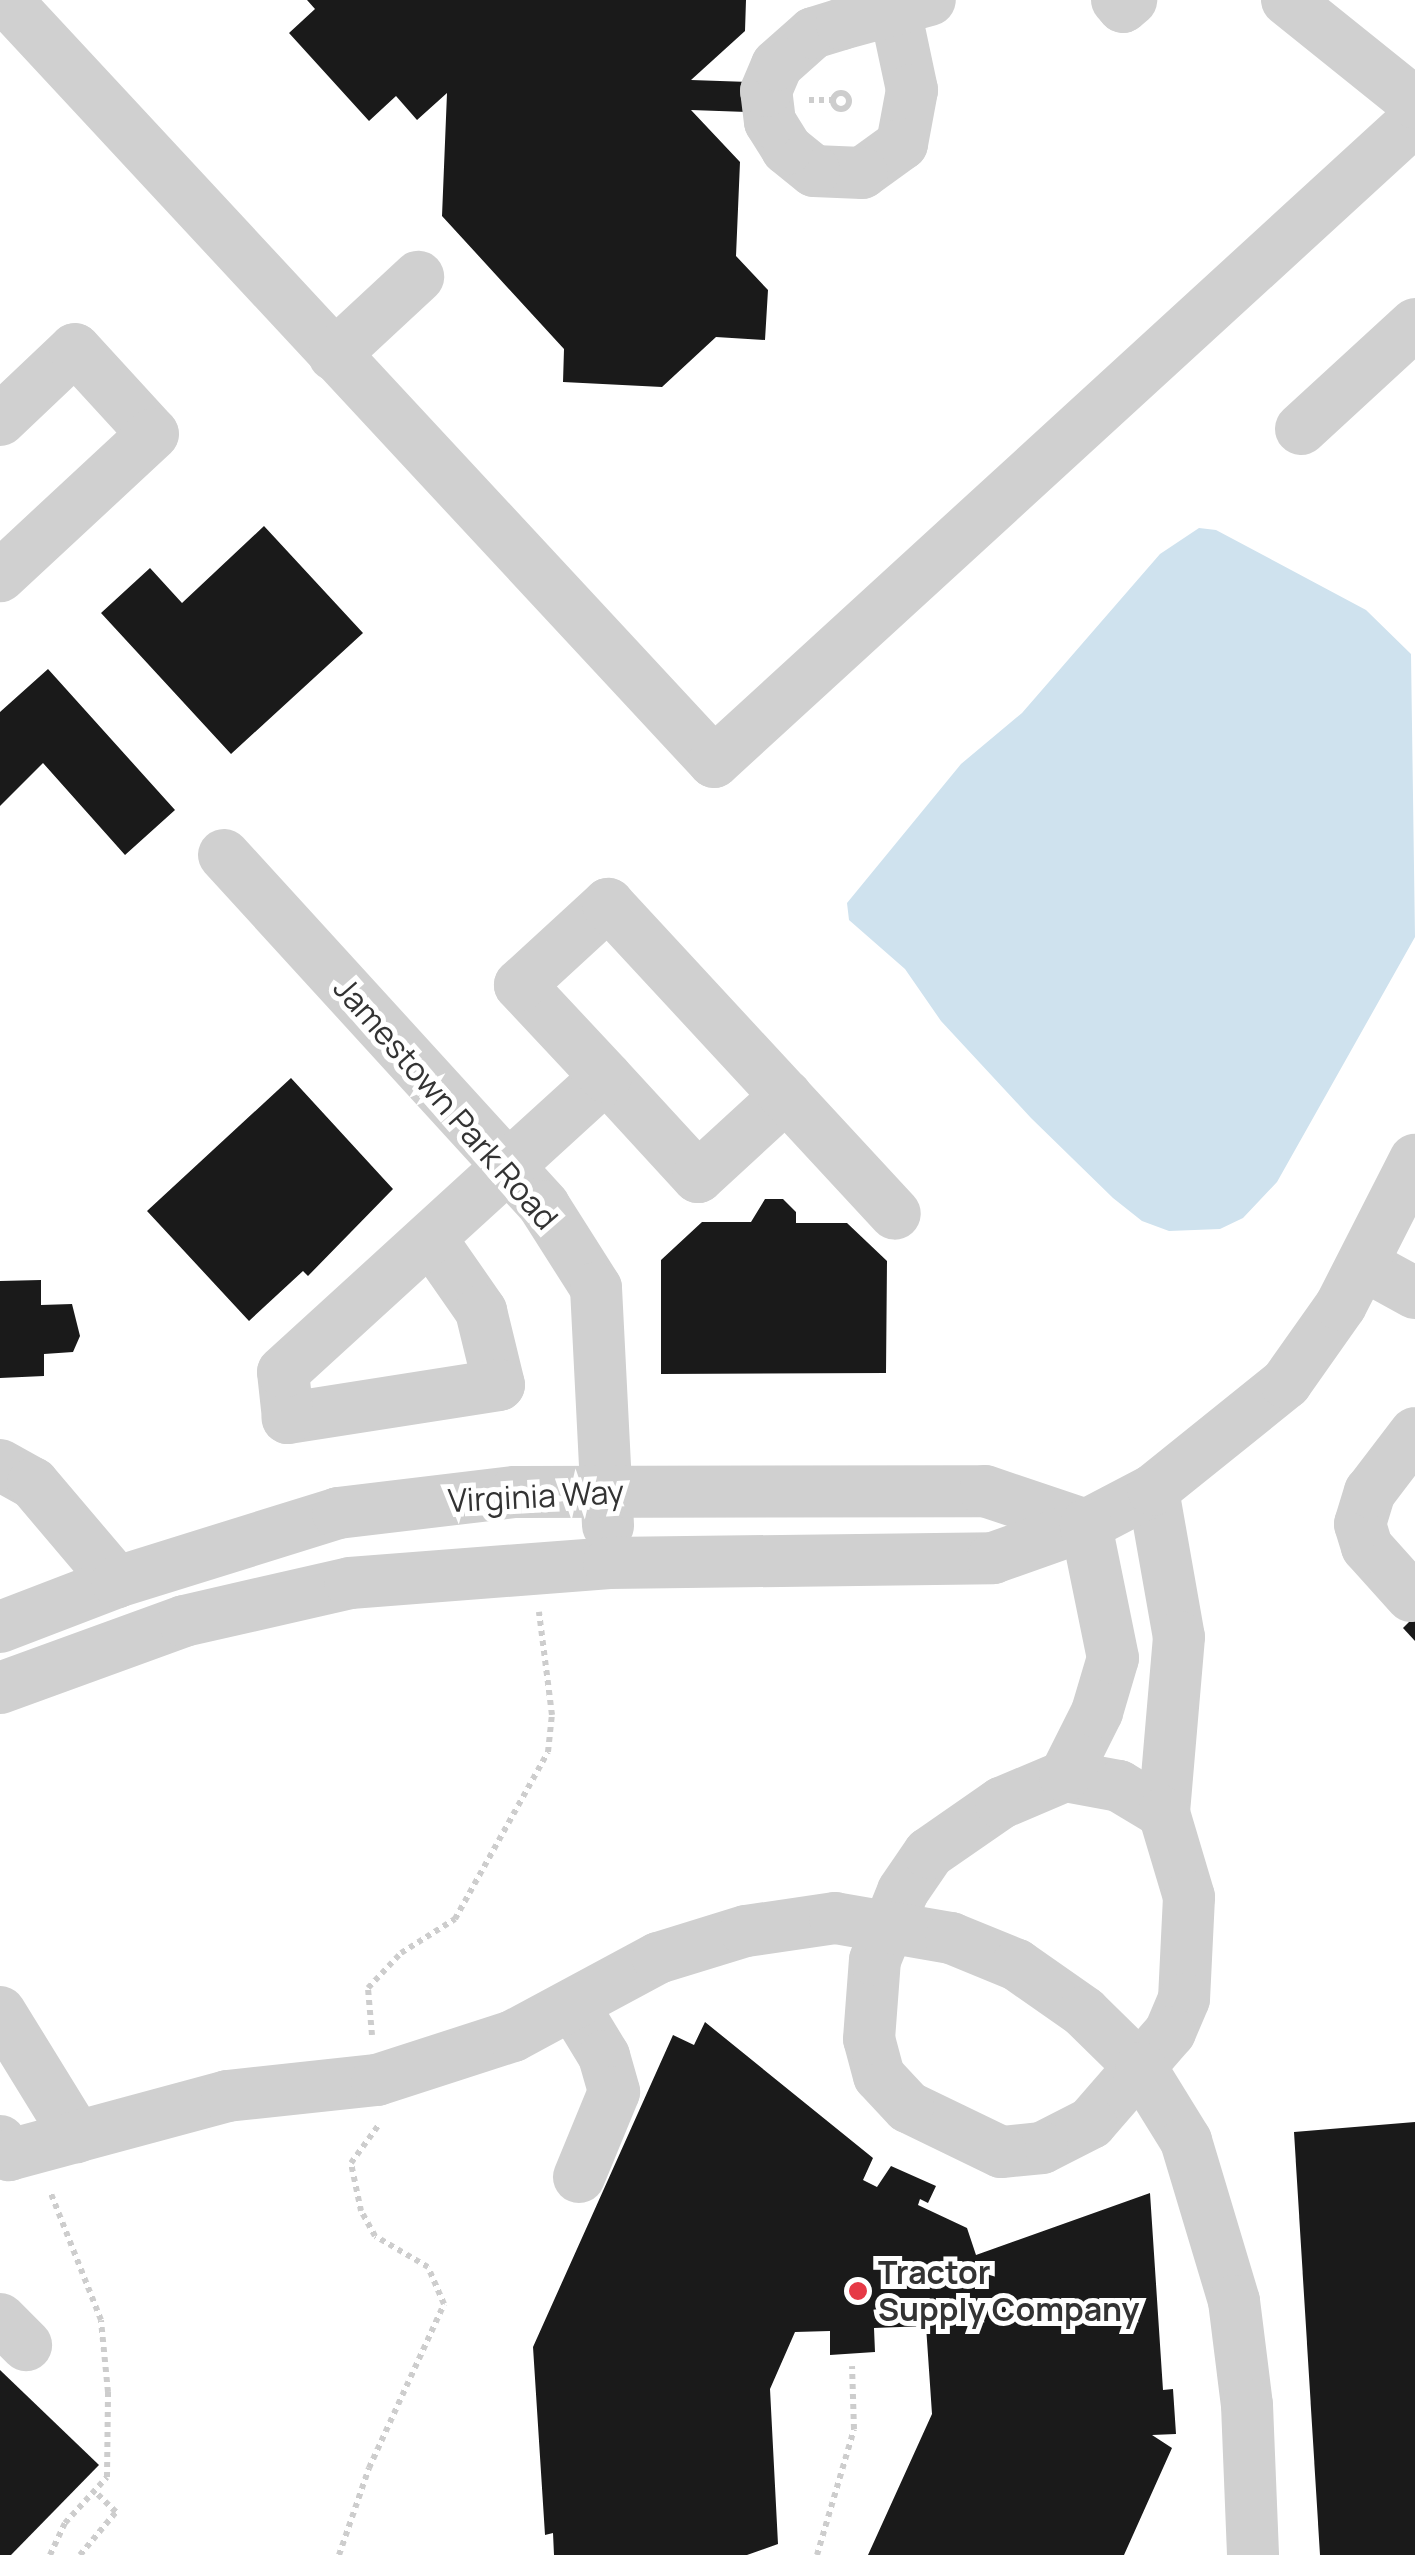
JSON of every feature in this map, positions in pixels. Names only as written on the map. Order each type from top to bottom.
[{"type":"street","points":[[6,0],[714,762],[1415,120]]},
{"type":"street","points":[[1118,0],[1123,7],[1130,0]]},
{"type":"street","points":[[1288,0],[1415,103]]},
{"type":"street","points":[[334,355],[418,277]]},
{"type":"street","points":[[1301,429],[1415,324]]},
{"type":"street","points":[[0,420],[75,350],[153,434],[0,576]]},
{"type":"street","name":"Jamestown Park Road","points":[[224,855],[544,1206],[596,1288],[609,1563]]},
{"type":"street","points":[[786,1096],[698,1177],[520,985],[608,904],[786,1096],[894,1214]]},
{"type":"street","points":[[430,1239],[606,1077]]},
{"type":"street","points":[[0,1688],[184,1621],[350,1583],[609,1563],[993,1558],[1086,1525],[1153,1490],[1286,1382],[1364,1265],[1415,1160]]},
{"type":"street","points":[[1364,1265],[1415,1293]]},
{"type":"street","points":[[1411,1596],[1367,1547],[1360,1524],[1370,1492],[1415,1433]]},
{"type":"street","points":[[11,1469],[116,1582]]},
{"type":"street","points":[[1086,1525],[1113,1658],[1097,1712],[1064,1776],[948,1835],[914,1872],[888,1923],[876,1960],[868,2039],[880,2076],[908,2107],[1000,2152],[1042,2148],[1090,2122],[1170,2032],[1184,1999],[1189,1897],[1164,1813],[1179,1637],[1153,1490]]},
{"type":"street","name":"Virginia Way","points":[[0,1627],[116,1582],[338,1512],[515,1492],[985,1491],[1086,1525]]},
{"type":"street","points":[[1064,1776],[1118,1786],[1164,1813]]},
{"type":"street","points":[[0,2012],[30,2145],[227,2096],[378,2080],[513,2036],[702,1940],[790,1922],[888,1923],[951,1938],[1017,1966],[1084,2012],[1141,2068],[1186,2141],[1224,2254],[1247,2405],[1253,2555]]},
{"type":"street","points":[[573,2006],[604,2056],[614,2092],[579,2176]]},
{"type":"path","points":[[30,2145],[104,2338],[107,2477],[51,2555]]},
{"type":"path","points":[[818,2555],[854,2429],[852,2366]]},
{"type":"path","points":[[80,2555],[116,2512],[94,2491]]},
{"type":"water","points":[[1199,528],[1216,530],[1366,610],[1411,654],[1415,937],[1277,1182],[1243,1218],[1220,1229],[1169,1231],[1142,1221],[1113,1198],[1031,1118],[941,1021],[905,969],[849,920],[847,903],[961,764],[1022,713],[1160,554]]},
{"type":"building","points":[[307,0],[746,0],[745,31],[691,80],[749,82],[747,112],[691,110],[740,162],[736,256],[768,290],[765,340],[716,337],[662,387],[563,382],[564,349],[442,216],[447,93],[417,120],[396,96],[369,121],[289,33],[315,9]]},
{"type":"building","points":[[264,526],[363,633],[231,754],[101,613],[150,568],[182,603]]},
{"type":"building","points":[[48,669],[175,810],[125,855],[43,763],[0,806],[0,712]]},
{"type":"building","points":[[291,1078],[393,1189],[308,1276],[303,1271],[249,1321],[147,1211]]},
{"type":"building","points":[[765,1199],[783,1199],[796,1212],[796,1223],[847,1223],[887,1261],[886,1373],[661,1374],[661,1260],[702,1222],[751,1222]]},
{"type":"building","points":[[41,1280],[41,1305],[72,1304],[80,1336],[73,1352],[44,1354],[44,1376],[0,1378],[0,1281]]},
{"type":"building","points":[[1415,1616],[1415,1641],[1403,1628]]},
{"type":"building","name":"Tractor Supply Company","points":[[705,2022],[873,2158],[863,2180],[877,2187],[891,2166],[936,2186],[928,2203],[920,2199],[918,2205],[967,2228],[976,2255],[1150,2193],[1163,2390],[1173,2389],[1176,2434],[1152,2435],[1172,2448],[1124,2555],[868,2555],[932,2414],[926,2326],[874,2328],[875,2352],[830,2355],[830,2331],[795,2332],[770,2389],[778,2544],[747,2555],[554,2555],[553,2533],[545,2535],[533,2347],[673,2035],[694,2045]]},
{"type":"building","points":[[1415,2122],[1415,2555],[1320,2555],[1294,2132]]},
{"type":"building","points":[[0,2370],[99,2465],[11,2555],[0,2555]]},
{"type":"place","name":"Tractor Supply Company","points":[[858,2291]]}]
